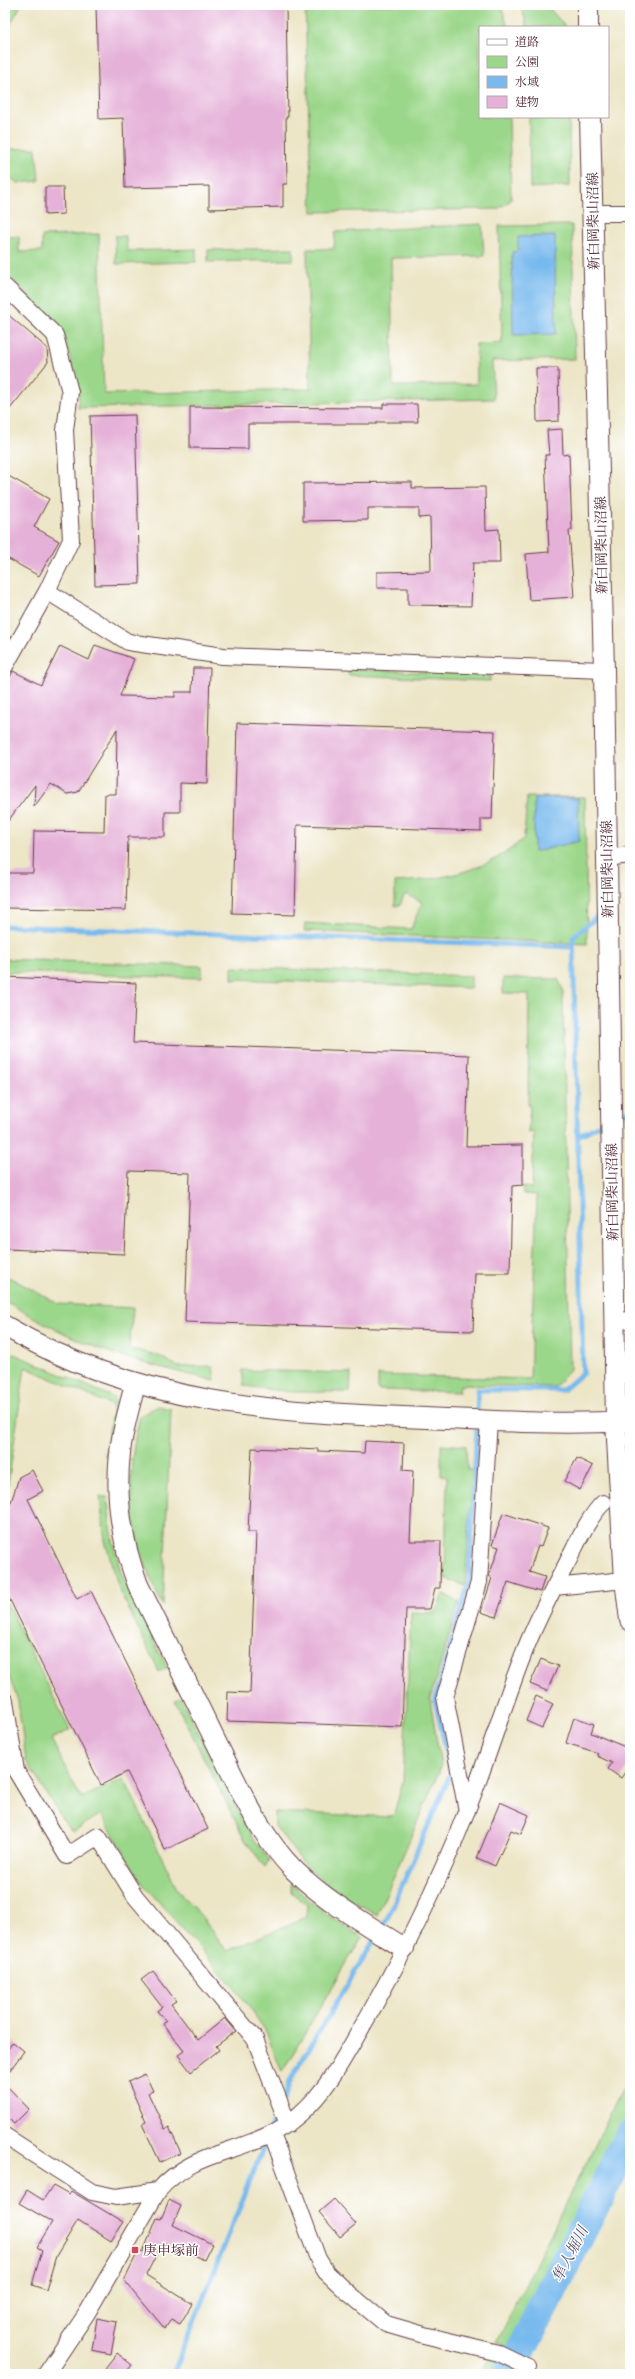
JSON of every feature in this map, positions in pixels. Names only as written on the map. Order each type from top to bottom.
[{"type":"street","points":[[588,5],[588,26]]},
{"type":"street","name":"新白岡柴山沼線","points":[[590,118],[604,670],[606,858],[622,1320],[625,1580],[630,1620]]},
{"type":"street","points":[[593,213],[630,212]]},
{"type":"street","points":[[5,287],[54,335],[70,392],[65,430],[71,540],[47,591],[5,666]]},
{"type":"street","points":[[47,591],[128,642],[150,646],[223,656],[604,670]]},
{"type":"street","points":[[606,858],[630,855]]},
{"type":"street","points":[[5,1326],[57,1353],[135,1384],[207,1401],[279,1410],[489,1420],[623,1421]]},
{"type":"street","points":[[135,1384],[120,1451],[118,1479],[123,1533],[129,1560],[138,1585],[246,1802],[278,1850],[295,1870],[342,1910],[404,1948]]},
{"type":"street","points":[[467,1811],[445,1696],[479,1582],[489,1420]]},
{"type":"street","points":[[46,2374],[83,2319],[158,2191],[167,2181],[190,2164],[272,2134],[288,2124],[309,2105],[338,2067],[404,1948],[467,1811],[527,1645],[554,1587],[597,1509],[603,1503]]},
{"type":"street","points":[[554,1587],[625,1580]]},
{"type":"street","points":[[5,1701],[10,1771],[67,1856],[98,1836],[135,1896],[255,2039],[288,2124]]},
{"type":"street","points":[[272,2134],[318,2259],[326,2272],[345,2290],[386,2324],[424,2335],[499,2353],[528,2367]]},
{"type":"street","points":[[5,2136],[92,2192],[116,2197],[158,2191]]},
{"type":"green space","points":[[11,5],[21,5],[5,34],[5,19]]},
{"type":"green space","points":[[305,5],[501,5],[508,26],[479,26],[479,118],[509,118],[511,200],[498,209],[312,212]]},
{"type":"green space","points":[[521,5],[546,5],[565,26],[527,26]]},
{"type":"green space","points":[[5,45],[8,149],[36,148],[39,181],[17,183],[5,173]]},
{"type":"green space","points":[[529,118],[569,118],[570,186],[530,188]]},
{"type":"green space","points":[[482,224],[484,256],[391,258],[393,386],[477,384],[476,344],[502,343],[499,226],[572,225],[575,359],[492,361],[494,399],[78,408],[79,391],[63,332],[5,273],[5,231],[9,237],[19,236],[19,252],[42,251],[42,236],[99,234],[104,394],[310,389],[307,249],[334,249],[335,232]]},
{"type":"green space","points":[[115,236],[126,236],[127,251],[196,249],[196,262],[116,264]]},
{"type":"green space","points":[[293,248],[293,260],[208,262],[208,250]]},
{"type":"green space","points":[[349,669],[490,675],[490,681],[348,675]]},
{"type":"green space","points":[[527,797],[585,797],[587,944],[304,931],[305,923],[411,929],[422,902],[405,894],[400,905],[395,906],[395,882],[447,876],[464,872],[496,859],[524,838]]},
{"type":"green space","points":[[5,959],[202,966],[202,978],[5,972]]},
{"type":"green space","points":[[232,967],[471,976],[471,988],[232,979]]},
{"type":"green space","points":[[503,978],[558,979],[563,990],[570,1370],[555,1387],[460,1385],[459,1392],[378,1390],[378,1375],[530,1379],[537,1195],[523,1194],[523,1187],[532,1188],[534,1132],[528,1133],[530,1106],[528,1105],[529,994],[503,993]]},
{"type":"green space","points":[[5,1275],[59,1304],[133,1308],[129,1349],[160,1357],[177,1367],[213,1366],[215,1381],[115,1354],[63,1333],[5,1301]]},
{"type":"green space","points":[[5,1350],[113,1397],[118,1406],[108,1458],[105,1456],[113,1406],[25,1367],[5,1505]]},
{"type":"green space","points":[[242,1370],[351,1373],[350,1392],[291,1392],[244,1386]]},
{"type":"green space","points":[[158,1406],[171,1409],[163,1606],[143,1559],[133,1513],[131,1490],[132,1466],[140,1416]]},
{"type":"green space","points":[[441,1444],[466,1446],[467,1469],[473,1470],[465,1586],[445,1578],[447,1476],[441,1475]]},
{"type":"green space","points":[[100,1497],[107,1497],[113,1541],[121,1573],[167,1668],[159,1672],[119,1589],[105,1541]]},
{"type":"green space","points":[[443,1594],[459,1602],[430,1699],[441,1767],[377,1915],[331,1887],[306,1867],[275,1826],[275,1812],[393,1817],[403,1781],[411,1612],[435,1613]]},
{"type":"green space","points":[[5,1600],[70,1730],[51,1739],[81,1798],[124,1779],[178,1891],[204,1919],[227,1951],[306,1917],[307,1905],[291,1892],[291,1884],[323,1912],[362,1937],[282,2072],[265,2030],[242,1997],[143,1884],[101,1814],[74,1831],[68,1828],[26,1761],[18,1701],[5,1666]]},
{"type":"green space","points":[[181,1698],[232,1801],[269,1860],[265,1867],[245,1840],[175,1701]]},
{"type":"green space","points":[[630,2074],[630,2120],[516,2350],[497,2342]]},
{"type":"green space","points":[[630,2144],[630,2157],[532,2356],[525,2353]]},
{"type":"green space","points":[[491,2354],[508,2366],[504,2374],[481,2374]]},
{"type":"water","points":[[555,236],[556,334],[513,335],[512,252],[518,251],[518,237]]},
{"type":"water","points":[[534,798],[578,798],[579,841],[534,852]]},
{"type":"building","points":[[96,5],[286,5],[288,117],[286,117],[287,184],[283,184],[283,207],[209,209],[209,186],[125,188],[123,118],[99,119]]},
{"type":"building","points":[[45,187],[63,187],[64,214],[45,215]]},
{"type":"building","points":[[5,312],[47,348],[48,362],[5,415]]},
{"type":"building","points":[[536,368],[558,368],[559,421],[537,422]]},
{"type":"building","points":[[383,404],[417,404],[418,422],[377,422],[377,424],[248,424],[248,449],[190,448],[190,407],[383,408]]},
{"type":"building","points":[[135,415],[140,584],[95,585],[90,416]]},
{"type":"building","points":[[562,429],[563,455],[569,454],[572,530],[569,530],[574,597],[529,600],[526,554],[549,552],[545,455],[549,455],[547,430]]},
{"type":"building","points":[[5,474],[49,499],[34,527],[59,541],[39,576],[5,557]]},
{"type":"building","points":[[412,482],[412,488],[485,487],[486,530],[499,529],[500,563],[473,563],[471,606],[408,605],[408,588],[377,588],[377,572],[431,571],[430,517],[419,518],[419,508],[368,508],[368,520],[303,521],[303,483]]},
{"type":"building","points":[[95,645],[134,659],[120,696],[175,697],[175,692],[192,692],[193,668],[210,668],[207,784],[180,783],[180,812],[165,812],[165,837],[128,837],[126,910],[5,908],[5,873],[33,873],[34,831],[104,832],[105,794],[116,794],[117,729],[78,792],[67,794],[51,784],[34,807],[35,785],[5,825],[5,688],[13,671],[41,685],[60,646],[89,660]]},
{"type":"building","points":[[237,723],[495,731],[492,819],[481,819],[481,831],[297,825],[295,915],[232,913]]},
{"type":"building","points":[[5,977],[136,983],[133,1043],[469,1055],[466,1146],[523,1145],[523,1185],[512,1186],[510,1273],[475,1273],[473,1331],[185,1322],[190,1173],[128,1171],[124,1254],[5,1249]]},
{"type":"building","points":[[365,1441],[404,1443],[403,1470],[413,1471],[410,1541],[441,1541],[440,1588],[435,1588],[430,1609],[406,1609],[402,1727],[227,1721],[228,1692],[250,1693],[256,1532],[248,1532],[252,1448],[299,1450],[299,1448],[318,1449],[318,1451],[364,1453]]},
{"type":"building","points":[[577,1458],[593,1466],[580,1490],[564,1481]]},
{"type":"building","points":[[32,1470],[43,1491],[28,1499],[77,1599],[91,1591],[208,1829],[165,1850],[127,1772],[101,1785],[5,1590],[5,1521],[19,1477]]},
{"type":"building","points":[[503,1513],[548,1528],[541,1547],[538,1546],[529,1572],[545,1577],[540,1592],[508,1582],[496,1617],[481,1612],[492,1578],[489,1576],[499,1547],[492,1545]]},
{"type":"building","points":[[541,1659],[558,1666],[547,1691],[530,1684]]},
{"type":"building","points":[[536,1696],[553,1704],[542,1728],[526,1721]]},
{"type":"building","points":[[574,1717],[594,1724],[591,1733],[628,1748],[626,1752],[630,1755],[630,1765],[621,1778],[608,1769],[612,1763],[597,1756],[598,1753],[566,1743]]},
{"type":"building","points":[[500,1802],[529,1815],[521,1834],[511,1830],[495,1866],[477,1858]]},
{"type":"building","points":[[153,1971],[176,2001],[171,2004],[198,2040],[225,2018],[236,2031],[216,2046],[219,2050],[191,2072],[178,2055],[184,2051],[163,2024],[166,2021],[157,2011],[162,2007],[141,1980]]},
{"type":"building","points":[[13,2042],[24,2051],[5,2077],[5,2053]]},
{"type":"building","points":[[145,2074],[153,2091],[148,2093],[165,2129],[169,2127],[181,2153],[160,2162],[142,2124],[146,2122],[128,2082]]},
{"type":"building","points":[[5,2084],[29,2109],[14,2124],[5,2115]]},
{"type":"building","points":[[53,2185],[69,2194],[71,2191],[123,2222],[111,2241],[78,2220],[56,2256],[46,2290],[32,2285],[42,2250],[37,2247],[52,2222],[19,2203],[27,2190],[43,2200]]},
{"type":"building","points":[[334,2199],[356,2224],[340,2237],[319,2212]]},
{"type":"building","points":[[169,2200],[181,2206],[173,2225],[212,2244],[204,2260],[177,2246],[176,2248],[163,2242],[146,2275],[192,2304],[180,2324],[171,2319],[165,2329],[124,2280],[139,2250],[143,2252],[157,2218],[161,2219]]},
{"type":"building","points":[[97,2318],[117,2322],[111,2354],[92,2350]]},
{"type":"building","points":[[117,2353],[132,2365],[125,2374],[112,2374],[105,2368]]},
{"type":"waterway","points":[[477,1417],[478,1390],[563,1390],[583,1373],[573,937],[599,915]]},
{"type":"waterway","points":[[5,926],[573,947]]},
{"type":"waterway","points":[[616,1117],[630,1110]]},
{"type":"waterway","points":[[578,1136],[607,1121]]},
{"type":"waterway","points":[[381,1929],[390,1913],[451,1773],[435,1699],[469,1582],[477,1425]]},
{"type":"waterway","points":[[283,2100],[291,2079],[377,1935]]},
{"type":"waterway","points":[[270,2130],[279,2109]]},
{"type":"waterway","name":"隼人堀川","points":[[509,2374],[630,2135]]},
{"type":"waterway","points":[[173,2374],[266,2141]]},
{"type":"place","name":"庚申塚前","points":[[135,2250]]}]
